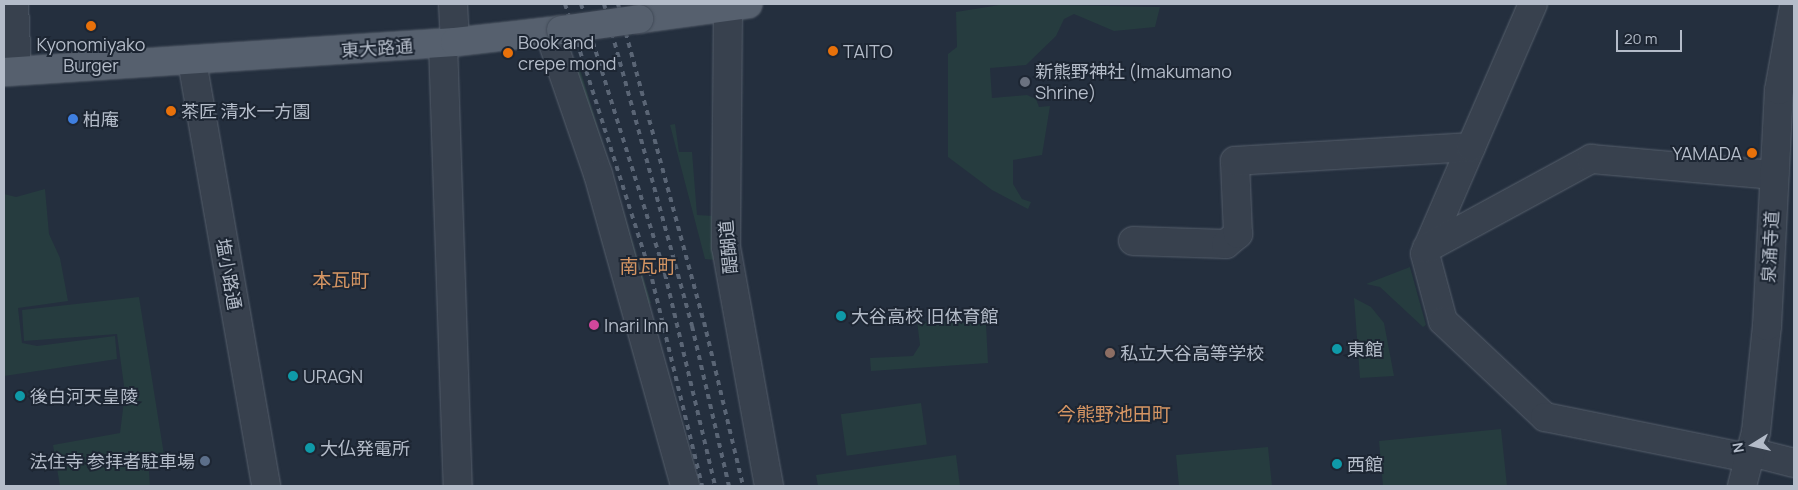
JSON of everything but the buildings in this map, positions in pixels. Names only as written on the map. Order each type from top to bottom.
[{"type":"main road","name":"東大路通","points":[[11,72],[449,43],[555,31],[642,14],[735,5]]},
{"type":"street","points":[[11,72],[14,4]]},
{"type":"street","points":[[453,4],[449,43],[458,486]]},
{"type":"street","points":[[1533,4],[1427,248],[1425,259],[1443,321],[1545,417],[1772,455]]},
{"type":"street","name":"醍醐道","points":[[735,5],[726,247],[769,486]]},
{"type":"street","name":"泉涌寺道","points":[[1742,486],[1772,455],[1766,326],[1779,90],[1794,7]]},
{"type":"street","points":[[555,31],[598,174],[685,486]]},
{"type":"street","name":"塩小路通","points":[[192,61],[266,486]]},
{"type":"street","points":[[1133,241],[1226,244],[1238,234],[1235,161],[1471,147]]},
{"type":"street","points":[[1427,248],[1590,158],[1774,175]]},
{"type":"green space","points":[[1006,4],[1160,7],[1155,27],[1114,31],[1074,14],[1064,19],[1056,36],[1026,65],[990,68],[992,98],[1027,95],[1036,99],[1039,107],[1050,106],[1042,155],[1013,160],[1013,184],[1022,199],[1031,202],[1028,209],[992,190],[948,157],[948,54],[957,47],[956,12]]},
{"type":"green space","points":[[580,69],[651,303],[645,304],[573,70]]},
{"type":"green space","points":[[675,124],[679,152],[692,152],[697,215],[714,216],[715,260],[705,259],[670,125]]},
{"type":"green space","points":[[45,189],[49,234],[60,258],[68,301],[18,308],[22,343],[37,346],[115,336],[117,359],[4,376],[4,194],[16,197]]},
{"type":"green space","points":[[1410,267],[1426,325],[1423,327],[1380,287],[1366,284]]},
{"type":"green space","points":[[139,297],[164,455],[149,471],[150,486],[60,486],[53,445],[120,433],[125,393],[117,334],[24,341],[22,310]]},
{"type":"green space","points":[[1354,298],[1371,307],[1384,323],[1394,376],[1360,378]]},
{"type":"green space","points":[[917,321],[986,324],[988,363],[871,371],[870,358],[913,356],[920,345]]},
{"type":"green space","points":[[921,403],[927,445],[847,456],[841,414]]},
{"type":"green space","points":[[1501,429],[1507,486],[1383,486],[1379,441]]},
{"type":"green space","points":[[1268,447],[1272,486],[1179,486],[1176,455]]},
{"type":"green space","points":[[956,455],[960,486],[818,486],[816,475]]},
{"type":"railway","points":[[565,4],[652,279],[702,486]]},
{"type":"railway","points":[[581,4],[665,274],[715,486]]},
{"type":"railway","points":[[604,4],[692,326],[729,486]]},
{"type":"railway","points":[[618,4],[704,322],[743,486]]},
{"type":"place","name":"Kyonomiyako Burger","points":[[91,26]]},
{"type":"place","name":"TAITO","points":[[833,51]]},
{"type":"place","name":"Book and crepe mond","points":[[508,53]]},
{"type":"place","name":"新熊野神社 (Imakumano Shrine)","points":[[1025,82]]},
{"type":"place","name":"茶匠 清水一方園","points":[[171,111]]},
{"type":"place","name":"柏庵","points":[[73,119]]},
{"type":"place","name":"YAMADA","points":[[1752,153]]},
{"type":"place","name":"大谷高校 旧体育館","points":[[841,316]]},
{"type":"place","name":"Inari Inn","points":[[594,325]]},
{"type":"place","name":"東館","points":[[1337,349]]},
{"type":"place","name":"私立大谷高等学校","points":[[1110,353]]},
{"type":"place","name":"URAGN","points":[[293,376]]},
{"type":"place","name":"後白河天皇陵","points":[[20,396]]},
{"type":"place","name":"大仏発電所","points":[[310,448]]},
{"type":"place","name":"法住寺 参拝者駐車場","points":[[205,461]]},
{"type":"place","name":"西館","points":[[1337,464]]},
{"type":"district","name":"南瓦町","points":[[648,267]]},
{"type":"district","name":"本瓦町","points":[[341,281]]},
{"type":"district","name":"今熊野池田町","points":[[1114,415]]}]
